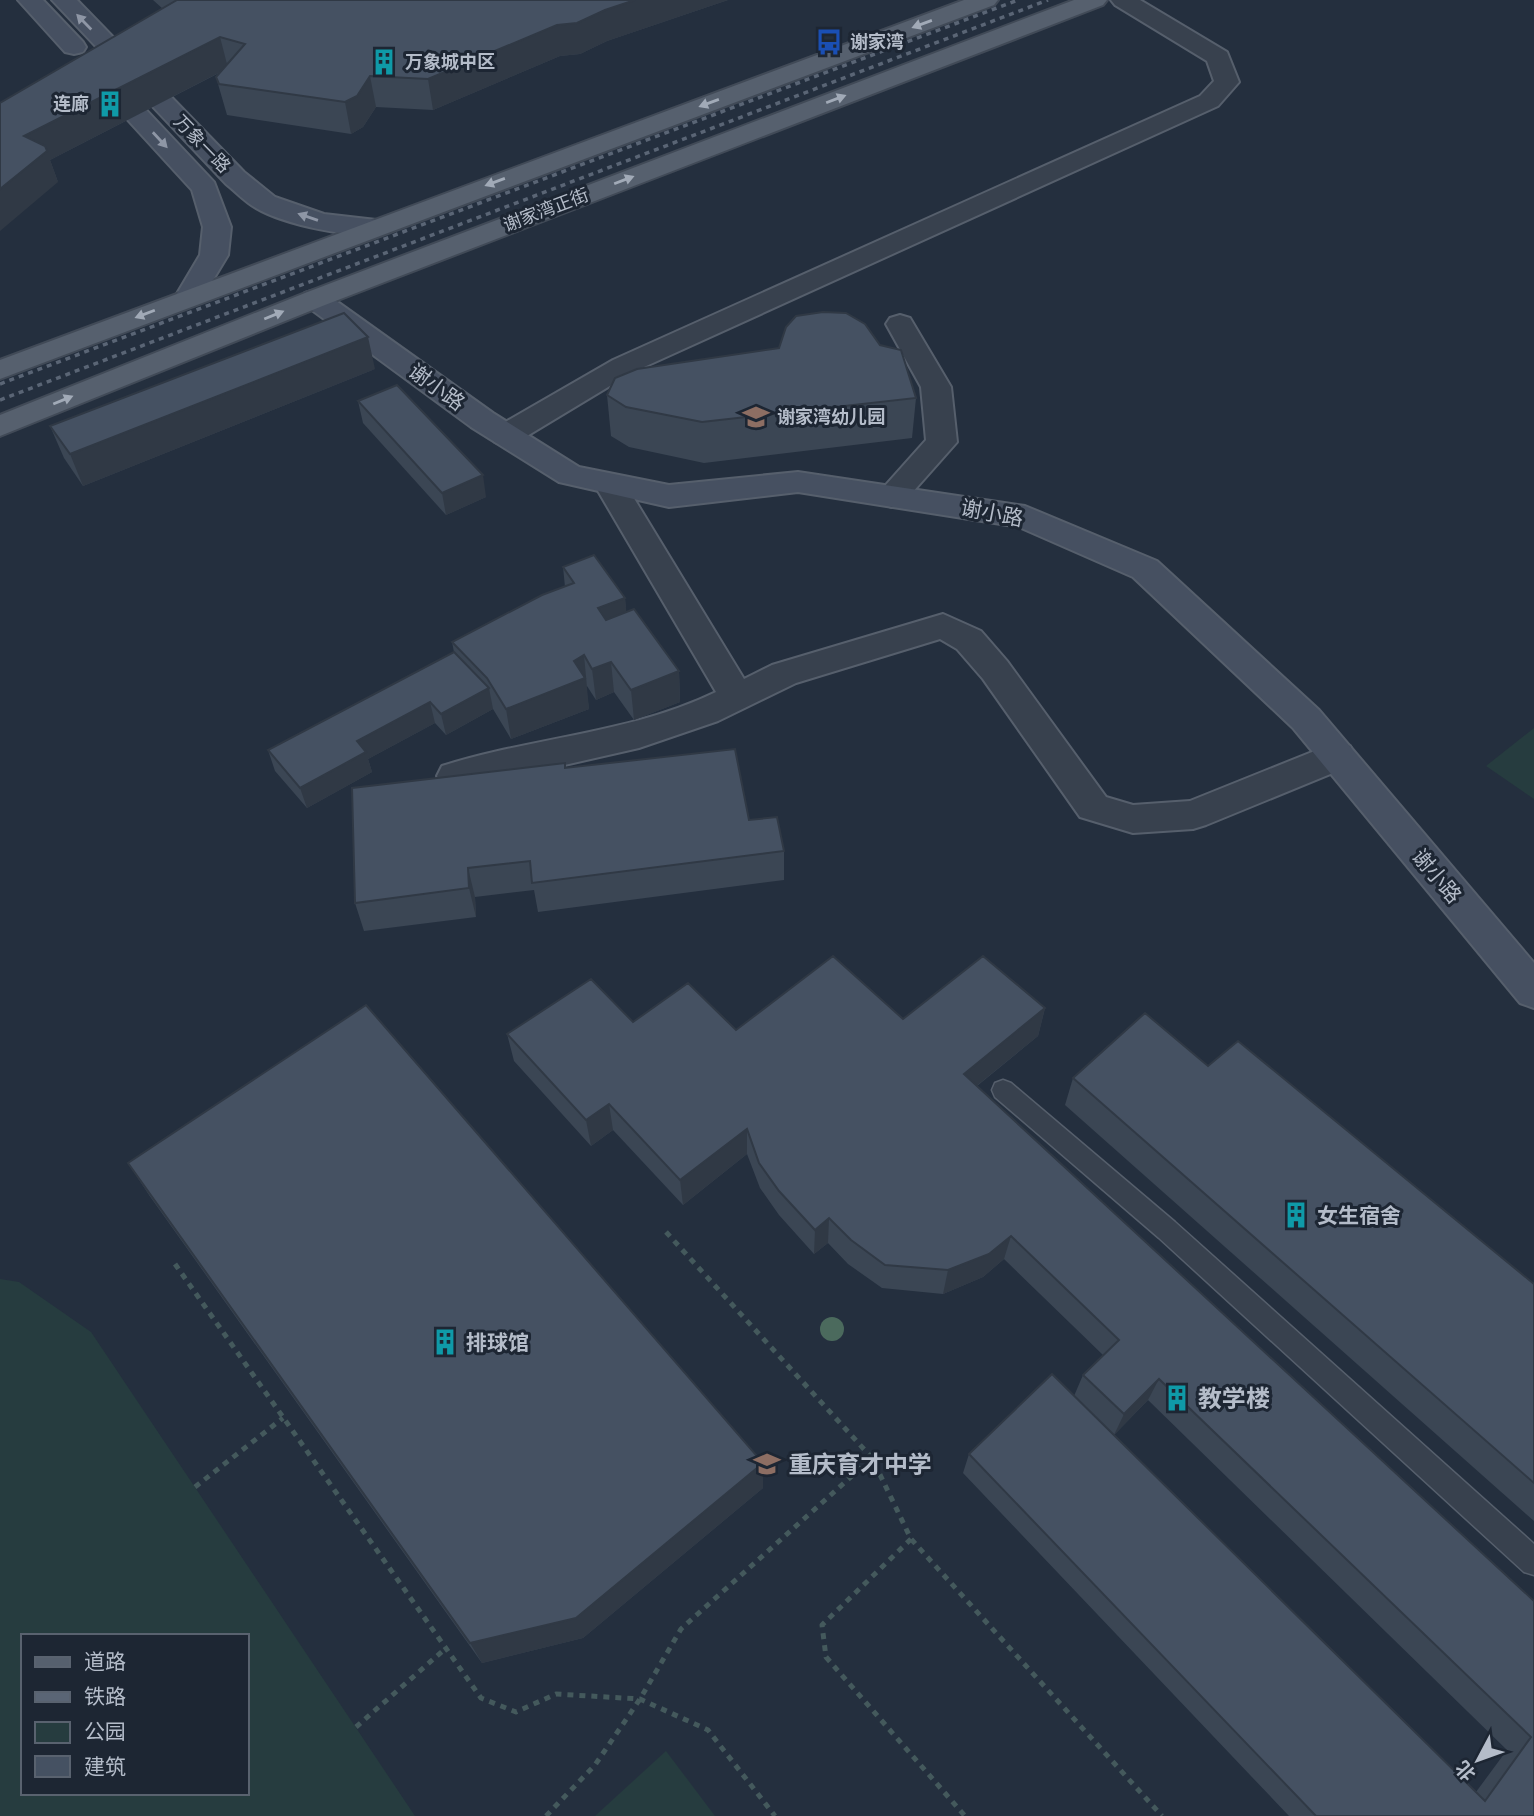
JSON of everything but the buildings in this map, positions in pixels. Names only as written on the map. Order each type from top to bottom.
[{"type":"main road","points":[[0,370],[375,227],[986,0]]},
{"type":"main road","name":"谢家湾正街","points":[[0,426],[315,299],[1095,0]]},
{"type":"street","points":[[30,0],[95,69]]},
{"type":"street","name":"万象一路","points":[[64,0],[235,178],[267,203],[320,222],[375,227]]},
{"type":"street","points":[[506,435],[623,366],[1209,101],[1227,82],[1219,57],[1123,0]]},
{"type":"street","name":"万象一路","points":[[113,89],[205,188],[216,226],[214,256],[189,298]]},
{"type":"street","name":"谢小路","points":[[315,299],[506,435],[570,475],[669,496],[799,482],[1025,517],[1146,569],[1306,719],[1534,991]]},
{"type":"street","points":[[892,496],[942,442],[936,387],[900,324]]},
{"type":"street","points":[[610,484],[737,697]]},
{"type":"street","points":[[455,776],[626,739],[706,712],[784,674],[943,626],[969,640],[995,670],[1093,807],[1133,819],[1193,815],[1336,756]]},
{"type":"lane","points":[[1003,1090],[1167,1230],[1534,1562]]},
{"type":"path","points":[[666,1232],[872,1458],[911,1539],[1162,1816]]},
{"type":"path","points":[[175,1264],[481,1698],[516,1712],[556,1694],[640,1699],[708,1730],[775,1816]]},
{"type":"path","points":[[195,1487],[283,1418]]},
{"type":"path","points":[[546,1816],[595,1765],[640,1699],[681,1629],[872,1458]]},
{"type":"path","points":[[911,1539],[822,1625],[825,1657],[965,1816]]},
{"type":"path","points":[[356,1727],[446,1648]]},
{"type":"green space","points":[[1534,728],[1534,799],[1486,766]]},
{"type":"green space","points":[[0,1279],[19,1282],[91,1332],[415,1816],[0,1816]]},
{"type":"green space","points":[[666,1751],[715,1816],[595,1816]]},
{"type":"railway","points":[[0,384],[1018,0]]},
{"type":"railway","points":[[0,400],[1048,0]]},
{"type":"place","name":"谢家湾","points":[[829,42]]},
{"type":"place","name":"万象城中区","points":[[384,62]]},
{"type":"place","name":"连廊","points":[[110,104]]},
{"type":"place","name":"谢家湾幼儿园","points":[[756,417]]},
{"type":"place","name":"女生宿舍","points":[[1296,1215]]},
{"type":"place","name":"排球馆","points":[[445,1342]]},
{"type":"place","name":"教学楼","points":[[1177,1398]]},
{"type":"place","name":"重庆育才中学","points":[[767,1464]]}]
